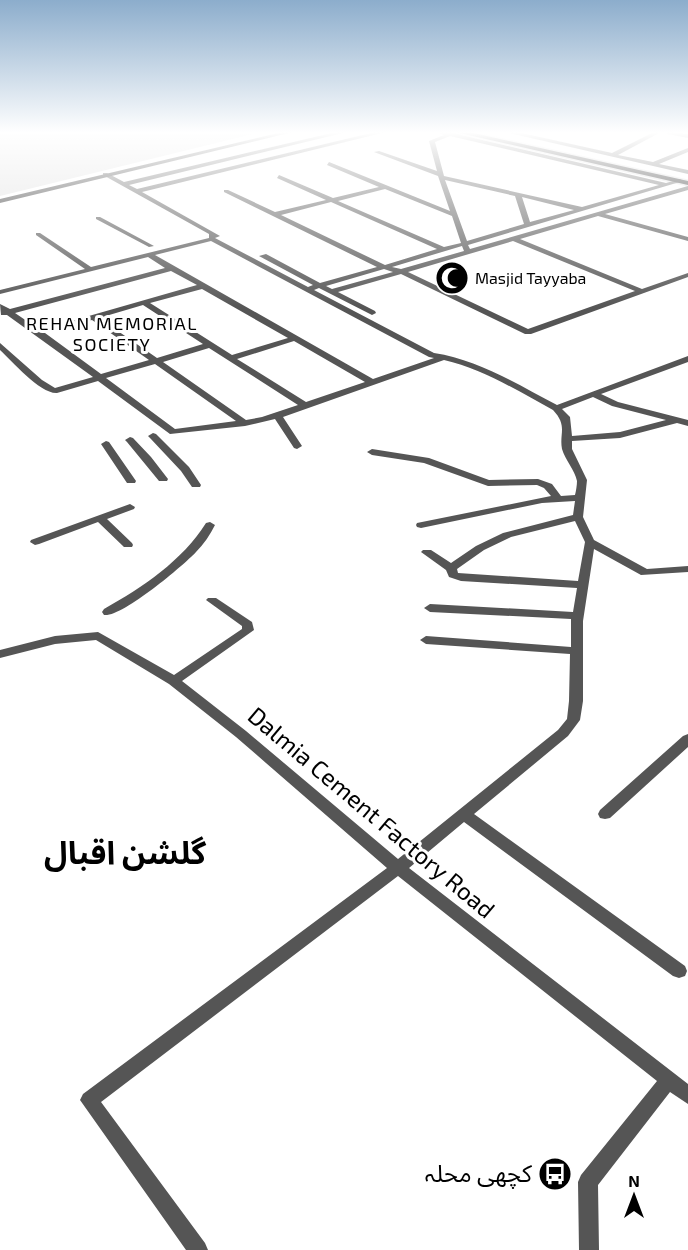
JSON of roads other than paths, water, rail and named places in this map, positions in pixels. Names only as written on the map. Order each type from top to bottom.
[{"type":"street","points":[[0,199],[39,190]]},
{"type":"street","points":[[308,190],[445,250]]},
{"type":"street","points":[[276,214],[373,190]]},
{"type":"street","points":[[394,190],[454,215]]},
{"type":"street","points":[[446,190],[467,253]]},
{"type":"street","points":[[505,190],[688,239]]},
{"type":"street","points":[[308,289],[650,190]]},
{"type":"street","points":[[321,295],[672,190]]},
{"type":"street","points":[[138,191],[211,235],[432,355],[446,356],[478,368],[556,408],[565,417],[568,430],[567,449],[582,480],[578,517],[590,542],[578,616],[576,701],[573,720],[563,733],[398,868],[89,1100],[198,1250]]},
{"type":"street","points":[[226,191],[384,267],[403,272],[528,332],[688,275]]},
{"type":"street","points":[[517,193],[528,226]]},
{"type":"street","points":[[98,218],[149,250],[172,268],[370,381]]},
{"type":"street","points":[[38,234],[86,266]]},
{"type":"street","points":[[0,292],[149,250],[211,235],[225,237],[333,292],[442,351],[446,356]]},
{"type":"street","points":[[514,239],[642,291]]},
{"type":"street","points":[[5,313],[172,268]]},
{"type":"street","points":[[40,332],[203,286]]},
{"type":"street","points":[[144,303],[303,404]]},
{"type":"street","points":[[0,306],[5,313],[40,332],[99,379],[173,432],[245,423],[277,415],[303,404],[446,356]]},
{"type":"street","points":[[93,317],[245,423]]},
{"type":"street","points":[[387,331],[398,328]]},
{"type":"street","points":[[231,358],[294,338]]},
{"type":"street","points":[[0,345],[39,382],[54,391],[210,345]]},
{"type":"street","points":[[556,408],[688,359]]},
{"type":"street","points":[[594,394],[615,404],[688,423]]},
{"type":"street","points":[[277,415],[297,446]]},
{"type":"street","points":[[566,439],[620,435],[677,420]]},
{"type":"street","points":[[153,436],[185,469],[196,485]]},
{"type":"street","points":[[130,440],[163,479]]},
{"type":"street","points":[[106,444],[131,481]]},
{"type":"street","points":[[372,452],[426,460],[488,483],[538,482],[548,486],[558,499]]},
{"type":"street","points":[[421,525],[491,508],[580,498]]},
{"type":"street","points":[[35,542],[130,507]]},
{"type":"street","points":[[451,568],[480,548],[507,535],[578,517]]},
{"type":"street","points":[[100,518],[128,545]]},
{"type":"street","points":[[108,612],[127,601],[195,547],[207,533],[210,525]]},
{"type":"street","points":[[590,542],[645,573],[688,569]]},
{"type":"street","points":[[427,552],[451,568],[453,575],[461,578],[583,585]]},
{"type":"street","points":[[174,681],[248,630],[248,625],[240,618],[212,600]]},
{"type":"street","points":[[430,608],[578,616]]},
{"type":"street","name":"Dalmia Cement Factory Road","points":[[0,654],[55,639],[98,636],[174,681],[241,734],[398,868],[688,1095]]},
{"type":"street","points":[[426,640],[577,651]]},
{"type":"street","points":[[605,814],[688,739]]},
{"type":"street","points":[[464,814],[679,971]]},
{"type":"street","points":[[590,1250],[588,1182],[669,1081]]},
{"type":"place","name":"Masjid Tayyaba","points":[[452,278]]},
{"type":"place","name":"کچھی محلہ","points":[[555,1174]]},
{"type":"district","name":"REHAN MEMORIAL SOCIETY","points":[[112,334]]},
{"type":"district","name":"گلشن اقبال","points":[[125,853]]}]
